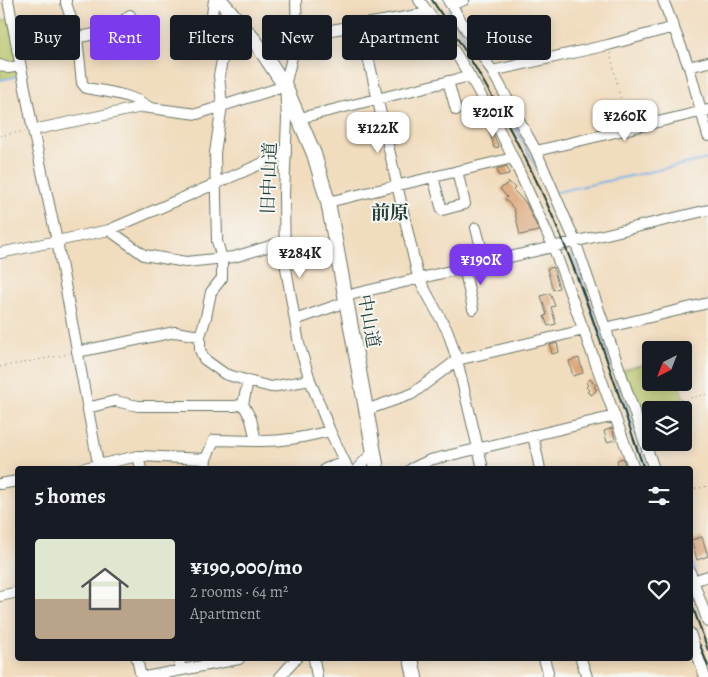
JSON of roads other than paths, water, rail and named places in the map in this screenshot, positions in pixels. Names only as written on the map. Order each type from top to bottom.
[{"type":"highway","name":"中山道","points":[[220,0],[255,41],[285,86],[314,154],[328,202],[376,466]]},
{"type":"highway","points":[[411,661],[415,677]]},
{"type":"street","points":[[8,0],[15,39]]},
{"type":"street","points":[[66,0],[70,15]]},
{"type":"street","points":[[212,15],[214,0]]},
{"type":"street","name":"旧中山道","points":[[296,0],[297,15]]},
{"type":"street","points":[[419,0],[470,76],[494,117],[513,158],[553,246],[633,466]]},
{"type":"street","points":[[464,0],[449,2],[492,71],[536,151],[575,241],[653,466]]},
{"type":"street","points":[[663,0],[705,110],[708,136]]},
{"type":"street","points":[[419,15],[429,13]]},
{"type":"street","points":[[492,71],[608,45],[674,27]]},
{"type":"street","points":[[19,60],[57,241],[98,466]]},
{"type":"street","points":[[80,60],[82,83],[86,88],[125,95],[139,100],[149,107]]},
{"type":"street","points":[[221,60],[219,76],[222,105],[215,153],[217,241],[222,259],[222,278],[211,292],[200,336],[200,350],[204,358],[225,374],[248,381],[271,387],[310,380]]},
{"type":"street","name":"旧中山道","points":[[292,60],[285,86],[287,111],[283,242],[285,262],[299,344],[310,380],[346,465]]},
{"type":"street","points":[[369,60],[418,277],[448,332],[458,360],[482,466]]},
{"type":"street","points":[[688,67],[708,62]]},
{"type":"street","points":[[0,64],[8,68],[20,66]]},
{"type":"street","points":[[300,118],[470,76]]},
{"type":"street","points":[[448,81],[456,110]]},
{"type":"street","points":[[33,130],[142,106],[198,114],[285,86]]},
{"type":"street","points":[[536,151],[705,110]]},
{"type":"street","points":[[0,252],[109,230],[286,153]]},
{"type":"street","points":[[328,202],[513,158]]},
{"type":"street","points":[[432,177],[442,210],[465,204],[457,171]]},
{"type":"street","points":[[294,320],[346,299],[418,277],[708,210]]},
{"type":"street","points":[[476,228],[485,262]]},
{"type":"street","points":[[109,230],[144,255],[186,262],[222,259],[283,242]]},
{"type":"street","points":[[464,267],[473,310]]},
{"type":"street","points":[[605,328],[708,303]]},
{"type":"street","points":[[366,410],[412,394],[458,360],[584,330]]},
{"type":"street","points":[[77,352],[175,332],[200,336]]},
{"type":"street","points":[[248,381],[243,404],[251,419],[256,441]]},
{"type":"street","points":[[88,408],[115,401],[138,406],[235,406],[243,404]]},
{"type":"street","points":[[417,466],[430,460],[477,448],[615,416]]},
{"type":"street","points":[[102,466],[138,456],[169,457],[206,464],[214,440],[274,442],[330,430]]},
{"type":"street","points":[[533,435],[539,466]]},
{"type":"street","points":[[360,466],[374,451]]},
{"type":"street","points":[[138,456],[140,466]]},
{"type":"street","points":[[169,457],[171,466]]},
{"type":"street","points":[[0,484],[15,482]]},
{"type":"street","points":[[693,576],[708,576]]},
{"type":"street","points":[[693,579],[708,622]]},
{"type":"street","points":[[0,596],[15,593]]},
{"type":"street","points":[[693,642],[705,677]]},
{"type":"street","points":[[137,661],[141,677]]},
{"type":"street","points":[[179,661],[181,670]]},
{"type":"street","points":[[145,677],[215,661]]},
{"type":"street","points":[[280,677],[294,661]]},
{"type":"street","points":[[314,661],[317,677]]},
{"type":"street","points":[[545,661],[548,672],[547,677]]},
{"type":"street","points":[[582,661],[587,677]]},
{"type":"waterway","points":[[448,10],[491,81],[543,180]]},
{"type":"waterway","points":[[0,80],[20,76]]},
{"type":"waterway","points":[[557,192],[708,159]]},
{"type":"waterway","points":[[570,247],[647,466]]},
{"type":"waterway","points":[[693,565],[695,571]]},
{"type":"railway","points":[[432,0],[461,44],[514,136],[554,218],[582,289],[643,466]]},
{"type":"railway","points":[[693,608],[708,650]]},
{"type":"railway","points":[[700,645],[708,666]]},
{"type":"district","name":"前原","points":[[390,212]]}]
